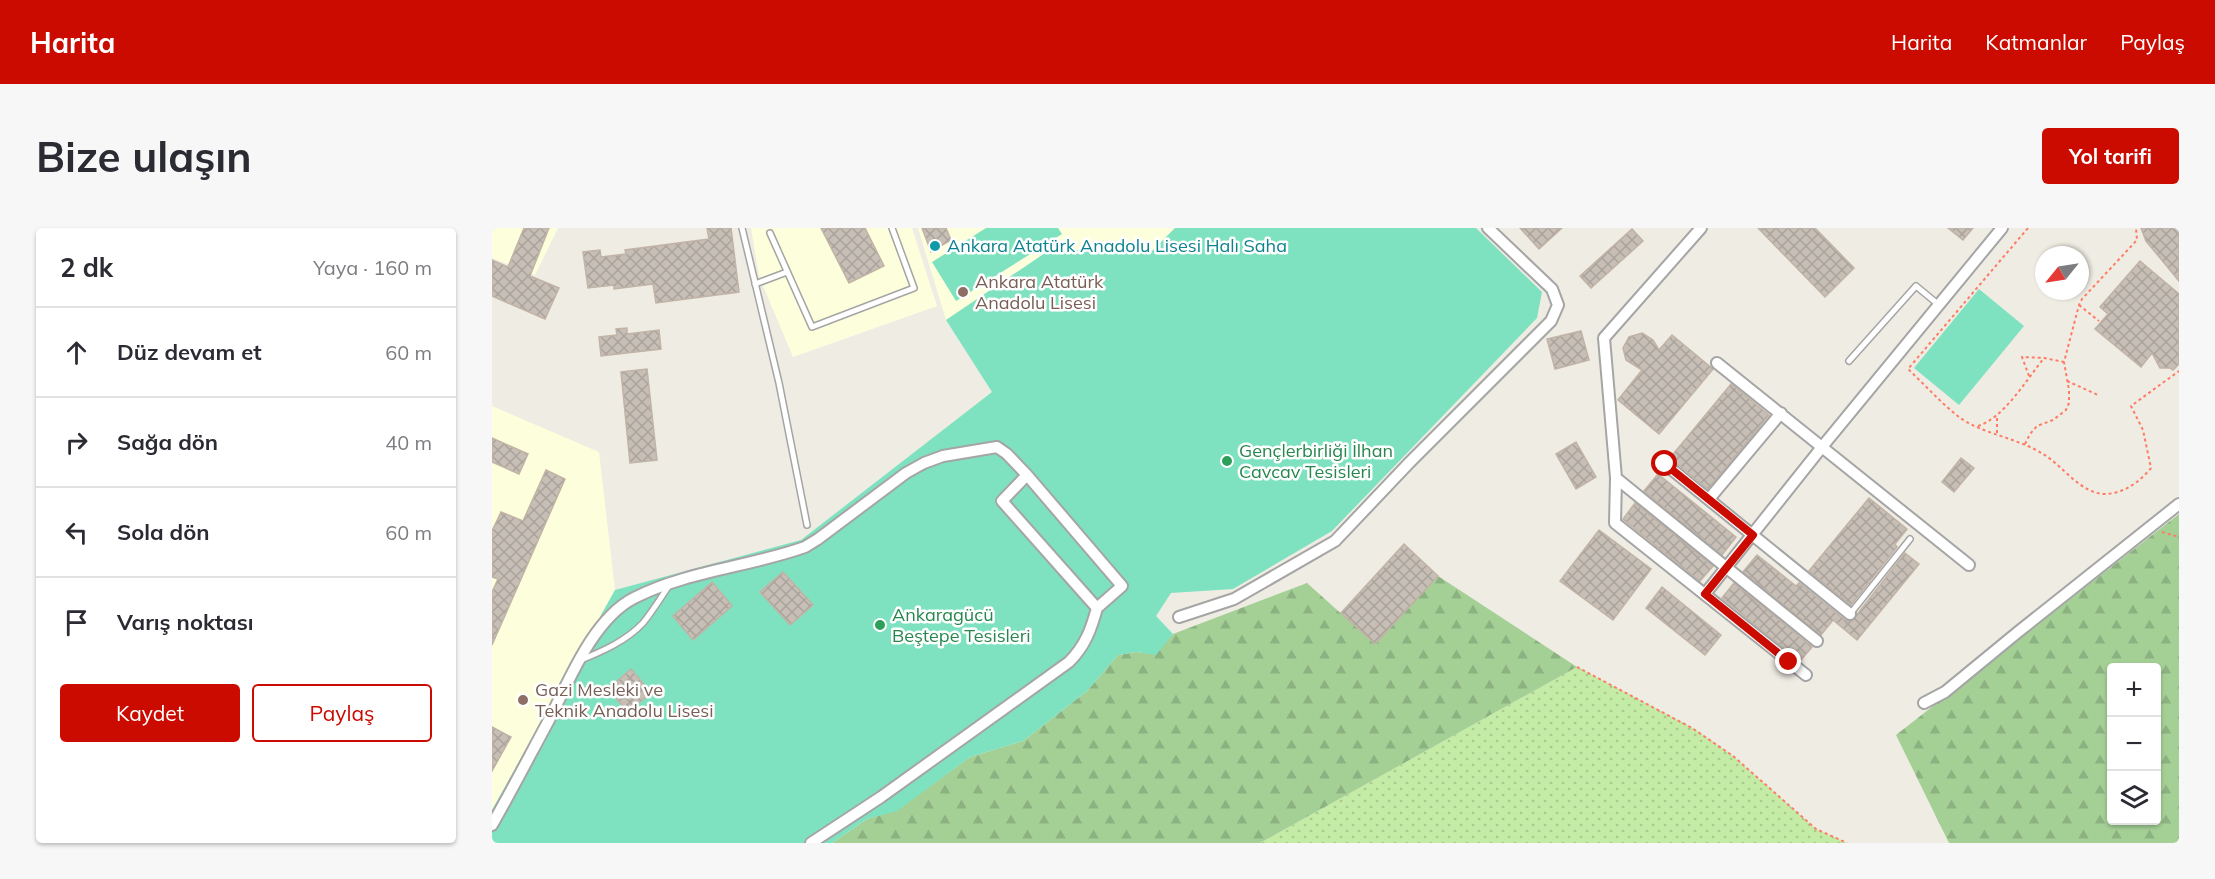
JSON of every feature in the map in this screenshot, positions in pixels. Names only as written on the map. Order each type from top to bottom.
[{"type":"street","points":[[1179,617],[1234,599],[1335,541],[1409,463],[1551,321],[1558,304],[1552,289],[1488,228]]},
{"type":"street","points":[[1701,228],[1604,338],[1617,478],[1615,524],[1806,675]]},
{"type":"street","points":[[1705,594],[2002,228]]},
{"type":"street","points":[[1717,363],[1969,565]]},
{"type":"street","points":[[1708,499],[1780,413]]},
{"type":"street","points":[[492,825],[580,661],[615,610],[633,598],[670,583],[805,547],[906,473],[924,463],[943,456],[997,447],[1008,454],[1027,475],[1122,586],[1096,609],[1082,650],[1070,662],[881,797],[811,843]]},
{"type":"street","points":[[1665,464],[1850,614]]},
{"type":"street","points":[[1027,475],[1002,501],[1096,609]]},
{"type":"street","points":[[1617,478],[1816,641]]},
{"type":"street","points":[[1924,703],[1945,692],[2179,504]]},
{"type":"lane","points":[[742,228],[777,373],[807,525]]},
{"type":"lane","points":[[771,233],[812,327],[914,288],[892,228]]},
{"type":"lane","points":[[755,284],[787,272]]},
{"type":"lane","points":[[1849,361],[1916,286],[1939,305]]},
{"type":"lane","points":[[1850,614],[1910,539]]},
{"type":"lane","points":[[580,661],[608,649],[627,637],[643,623],[670,583]]},
{"type":"path","points":[[2028,228],[1908,369],[1960,418],[2025,444],[2044,454],[2076,481],[2094,492],[2105,494],[2132,486],[2151,468],[2144,430],[2131,406],[2179,371]]},
{"type":"path","points":[[2025,444],[2037,426],[2053,420],[2066,410],[2069,403],[2064,362],[2079,305],[2093,286],[2138,240],[2136,228]]},
{"type":"path","points":[[2079,305],[2099,321]]},
{"type":"path","points":[[2029,376],[2022,357],[2064,362]]},
{"type":"path","points":[[1977,426],[1986,424],[1997,416],[2043,358]]},
{"type":"path","points":[[2067,381],[2098,395]]},
{"type":"path","points":[[1996,433],[1997,416]]},
{"type":"path","points":[[2151,528],[2179,537]]},
{"type":"path","points":[[1577,667],[1692,728],[1741,762],[1816,829],[1847,843]]},
{"type":"shaded area","points":[[492,228],[558,228],[535,275],[492,258]]},
{"type":"shaded area","points":[[751,228],[912,228],[937,306],[793,357],[759,276]]},
{"type":"shaded area","name":"Ankara Atatürk Anadolu Lisesi","points":[[918,228],[1175,228],[1150,253],[1051,249],[946,320]]},
{"type":"shaded area","name":"Gazi Mesleki ve Teknik Anadolu Lisesi","points":[[492,406],[599,452],[615,590],[492,810]]},
{"type":"green space","points":[[986,228],[1058,228],[1062,234],[956,301],[932,262]]},
{"type":"green space","points":[[1175,228],[1476,228],[1542,292],[1537,318],[1332,531],[1233,589],[1171,593],[1156,616],[1173,634],[1156,655],[1136,652],[1118,655],[1087,691],[1023,741],[970,757],[897,811],[867,819],[832,843],[492,843],[492,810],[615,590],[801,540],[992,392],[946,320],[1051,249],[1150,253]]},
{"type":"green space","points":[[1979,289],[2024,326],[1959,405],[1914,368]]},
{"type":"green space","points":[[2179,514],[2179,843],[1949,843],[1896,735]]},
{"type":"green space","points":[[1438,576],[1577,667],[1260,843],[832,843],[867,819],[897,810],[970,757],[1023,741],[1087,691],[1118,655],[1136,652],[1155,654],[1173,634],[1307,583],[1375,644]]},
{"type":"green space","points":[[1577,667],[1693,728],[1733,756],[1816,829],[1847,843],[1260,843]]},
{"type":"building","points":[[524,228],[549,228],[530,276],[559,288],[545,319],[492,296],[492,260],[508,267]]},
{"type":"building","points":[[707,228],[731,228],[739,292],[656,303],[653,284],[614,289],[614,285],[588,288],[583,252],[600,250],[601,257],[626,254],[625,250],[709,239]]},
{"type":"building","points":[[821,228],[865,228],[884,266],[849,283]]},
{"type":"building","name":"Ankara Atatürk Anadolu Lisesi Halı Saha","points":[[922,228],[946,228],[951,240],[931,252]]},
{"type":"building","points":[[1520,228],[1562,228],[1539,249]]},
{"type":"building","points":[[1758,228],[1815,228],[1854,268],[1825,297]]},
{"type":"building","points":[[1948,228],[1973,228],[1963,240]]},
{"type":"building","points":[[2141,228],[2179,228],[2179,281],[2146,241]]},
{"type":"building","points":[[1632,229],[1643,241],[1591,288],[1580,276]]},
{"type":"building","points":[[2140,261],[2179,294],[2179,364],[2173,370],[2160,368],[2152,353],[2141,367],[2095,329],[2108,314],[2100,307]]},
{"type":"building","points":[[627,328],[627,334],[659,330],[661,349],[601,356],[599,337],[617,335],[616,329]]},
{"type":"building","points":[[1581,331],[1589,360],[1555,369],[1547,339]]},
{"type":"building","points":[[1642,333],[1653,340],[1659,350],[1672,335],[1713,369],[1659,434],[1618,400],[1642,370],[1626,360],[1623,348],[1629,337]]},
{"type":"building","points":[[647,369],[657,460],[630,463],[621,372]]},
{"type":"building","points":[[1731,384],[1769,415],[1708,489],[1670,458]]},
{"type":"building","points":[[492,438],[528,454],[519,474],[492,462]]},
{"type":"building","points":[[1576,442],[1596,477],[1576,489],[1556,454]]},
{"type":"building","points":[[1961,458],[1974,468],[1954,492],[1942,482]]},
{"type":"building","points":[[546,470],[565,479],[492,645],[492,592],[498,579],[492,577],[492,531],[501,512],[523,521]]},
{"type":"building","points":[[1658,474],[1736,537],[1722,555],[1644,491]]},
{"type":"building","points":[[1869,498],[1907,529],[1895,544],[1897,547],[1851,605],[1809,571]]},
{"type":"building","points":[[1635,503],[1713,566],[1700,581],[1623,519]]},
{"type":"building","points":[[1599,530],[1651,569],[1613,620],[1560,581]]},
{"type":"building","points":[[1404,544],[1438,576],[1375,644],[1341,613]]},
{"type":"building","points":[[1905,553],[1919,564],[1857,640],[1833,620],[1821,635],[1743,572],[1757,555],[1796,586],[1799,583],[1845,620],[1852,621]]},
{"type":"building","points":[[783,572],[813,605],[790,625],[760,592]]},
{"type":"building","points":[[712,582],[732,606],[693,640],[673,616]]},
{"type":"building","points":[[1734,583],[1812,647],[1800,661],[1722,598]]},
{"type":"building","points":[[1662,587],[1721,635],[1705,655],[1646,608]]},
{"type":"building","points":[[631,669],[651,693],[628,712],[608,689]]},
{"type":"building","points":[[492,727],[511,737],[492,771]]},
{"type":"place","name":"Ankara Atatürk Anadolu Lisesi Halı Saha","points":[[935,246]]},
{"type":"place","name":"Ankara Atatürk Anadolu Lisesi","points":[[963,292]]},
{"type":"place","name":"Gençlerbirliği İlhan Cavcav Tesisleri","points":[[1227,461]]},
{"type":"place","name":"Ankaragücü Beştepe Tesisleri","points":[[880,625]]},
{"type":"place","name":"Gazi Mesleki ve Teknik Anadolu Lisesi","points":[[523,700]]},
{"type":"route","points":[[1665,464],[1753,535],[1705,594],[1789,662]]}]
